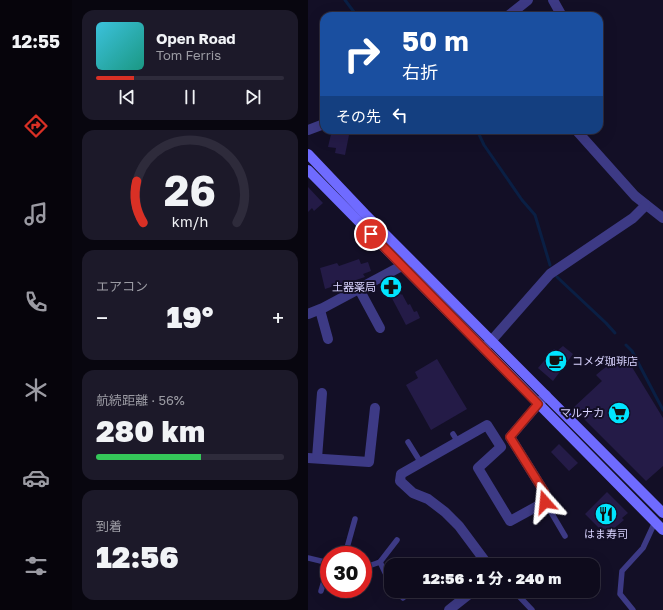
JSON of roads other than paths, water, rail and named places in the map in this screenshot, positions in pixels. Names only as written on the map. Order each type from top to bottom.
[{"type":"street","points":[[513,12],[528,0]]},
{"type":"street","points":[[553,0],[560,12]]},
{"type":"street","points":[[308,130],[320,126]]},
{"type":"street","points":[[580,134],[634,196],[663,218]]},
{"type":"street","points":[[308,154],[411,261],[663,513]]},
{"type":"street","points":[[308,170],[663,530]]},
{"type":"street","points":[[484,349],[550,274],[633,218],[646,205]]},
{"type":"street","points":[[308,314],[320,310],[411,261]]},
{"type":"street","points":[[359,289],[380,328]]},
{"type":"street","points":[[320,310],[328,339]]},
{"type":"street","points":[[322,393],[313,458],[369,462],[375,408]]},
{"type":"street","points":[[510,437],[545,493],[545,502],[510,521],[478,468],[501,447],[546,395]]},
{"type":"street","points":[[483,558],[459,526],[445,512],[428,499],[413,493],[400,481],[401,474],[421,463],[455,438],[487,425],[501,447]]},
{"type":"street","points":[[449,610],[464,598]]},
{"type":"lane","points":[[408,442],[421,463]]},
{"type":"lane","points":[[545,502],[565,536]]},
{"type":"lane","points":[[348,546],[355,519]]},
{"type":"lane","points":[[633,610],[620,594],[622,571],[643,548],[655,522]]},
{"type":"lane","points":[[372,565],[380,562],[397,540]]},
{"type":"lane","points":[[308,558],[320,561]]},
{"type":"lane","points":[[380,562],[384,570]]},
{"type":"lane","points":[[521,598],[532,610]]},
{"type":"waterway","points":[[345,0],[354,12]]},
{"type":"waterway","points":[[479,134],[484,145],[522,200],[535,215],[550,265]]},
{"type":"waterway","points":[[557,277],[615,333]]},
{"type":"waterway","points":[[626,345],[632,351],[663,410]]},
{"type":"place","name":"土器薬局","points":[[391,287]]},
{"type":"place","name":"コメダ珈琲店","points":[[556,361]]},
{"type":"place","name":"マルナカ","points":[[619,413]]},
{"type":"place","name":"はま寿司","points":[[606,514]]}]
